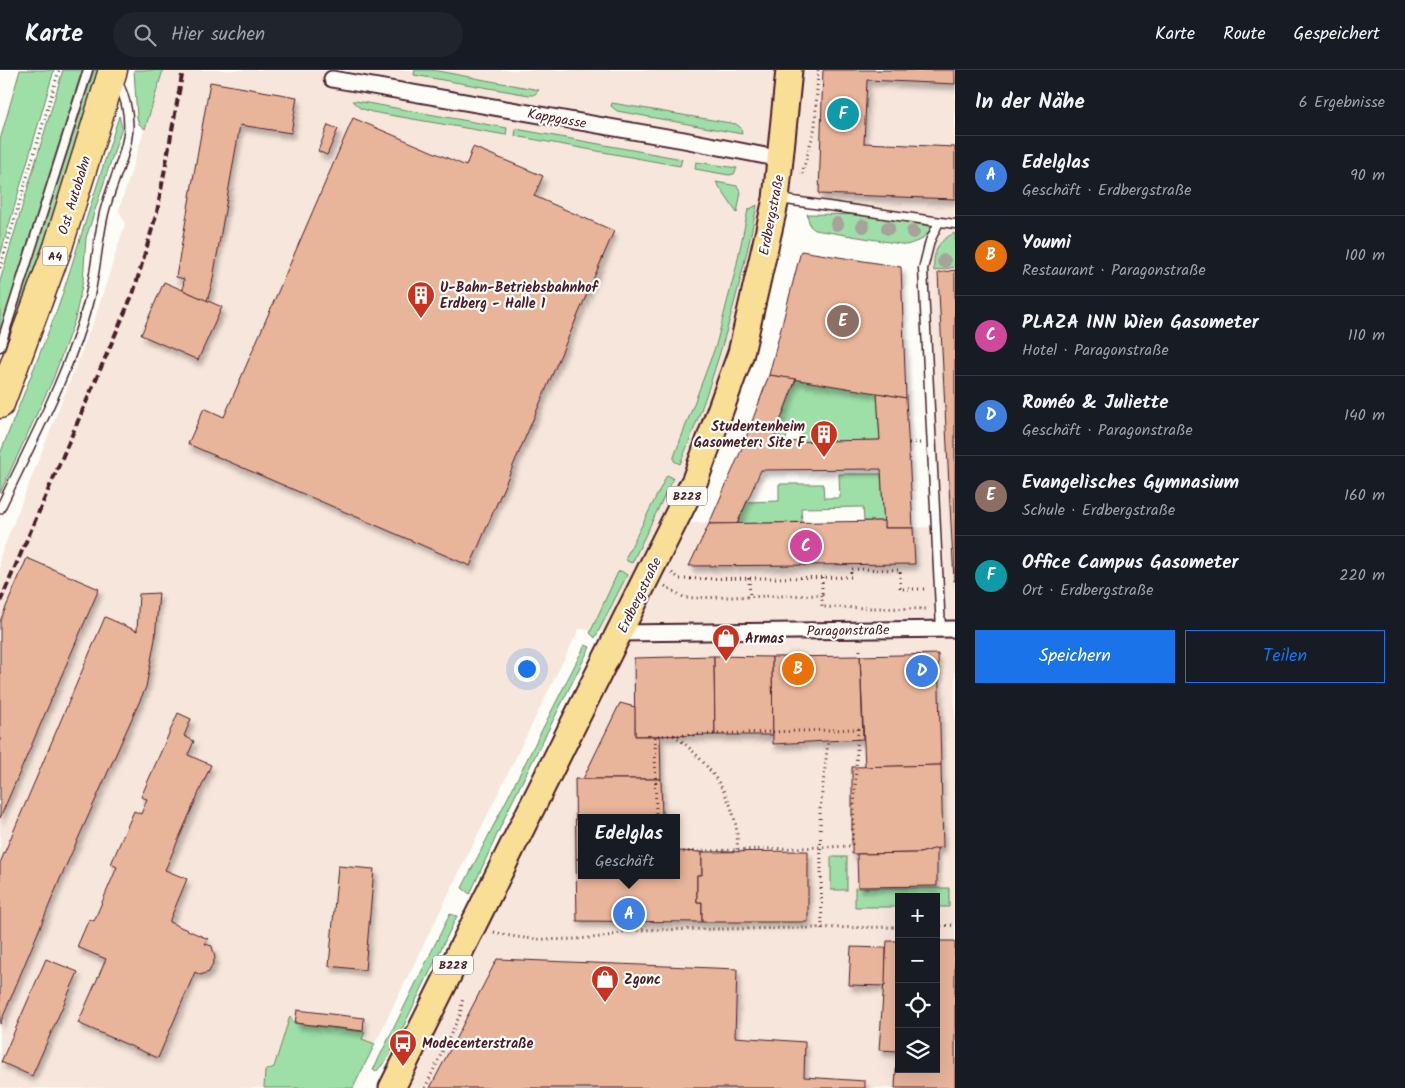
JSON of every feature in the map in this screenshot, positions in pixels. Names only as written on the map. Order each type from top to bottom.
[{"type":"highway","name":"Ost Autobahn","points":[[0,404],[58,247],[104,70]]},
{"type":"main road","name":"Erdbergstraße","points":[[392,1088],[683,506],[708,446],[741,353],[776,199],[793,160],[789,70]]},
{"type":"street","name":"Kappgasse","points":[[332,79],[793,160]]},
{"type":"street","name":"Paragonstraße","points":[[620,633],[948,629]]},
{"type":"lane","points":[[0,347],[104,70]]},
{"type":"lane","points":[[0,510],[59,384],[88,303],[105,213],[129,138],[127,101],[104,70]]},
{"type":"lane","points":[[776,199],[955,224]]},
{"type":"lane","points":[[940,222],[930,241],[923,269],[940,609],[948,629]]},
{"type":"path","points":[[0,268],[59,70]]},
{"type":"path","points":[[793,160],[816,127],[818,70]]},
{"type":"path","points":[[671,573],[680,579],[851,577],[851,569],[900,570],[900,589],[939,589]]},
{"type":"path","points":[[822,577],[822,608],[940,609]]},
{"type":"path","points":[[749,578],[750,597]]},
{"type":"path","points":[[665,585],[685,598],[822,595]]},
{"type":"path","points":[[656,814],[655,736],[858,729],[852,846],[680,852]]},
{"type":"path","points":[[674,735],[706,764],[720,784],[734,818],[737,850]]},
{"type":"path","points":[[822,929],[820,810],[828,742]]},
{"type":"path","points":[[940,926],[955,925]]},
{"type":"path","points":[[494,932],[517,938],[532,938],[604,937],[632,930],[895,927]]},
{"type":"shaded area","points":[[163,70],[955,70],[955,1088],[392,1088],[620,633],[579,629],[353,1088],[0,1088],[0,557],[96,315],[125,224],[119,210]],"holes":[[[776,199],[939,223],[923,269],[936,527],[885,528],[884,521],[675,523],[741,353]]]},
{"type":"green space","points":[[20,70],[54,70],[0,256],[0,140]]},
{"type":"green space","points":[[63,70],[82,70],[0,331],[0,281]]},
{"type":"green space","points":[[94,70],[102,70],[61,201],[14,331],[12,324]]},
{"type":"green space","points":[[134,70],[163,70],[145,129],[139,124],[137,118]]},
{"type":"green space","points":[[415,70],[432,70],[539,90],[534,95],[529,95],[414,75]]},
{"type":"green space","points":[[352,101],[507,128],[506,135],[372,112],[360,108]]},
{"type":"green space","points":[[612,103],[736,124],[741,128],[742,134],[617,111],[611,106]]},
{"type":"green space","points":[[119,116],[122,127],[86,238],[83,281],[75,319],[53,379],[0,493],[0,454],[59,305]]},
{"type":"green space","points":[[516,129],[682,159],[680,166],[515,136]]},
{"type":"green space","points":[[696,162],[737,168],[734,174],[729,175],[695,169]]},
{"type":"green space","points":[[716,182],[737,186],[741,192],[737,213]]},
{"type":"green space","points":[[757,205],[725,336],[704,401],[680,464],[674,461],[674,457],[716,345],[736,268],[748,210]]},
{"type":"green space","points":[[807,214],[873,215],[933,227],[921,240],[907,245],[815,230],[810,226]]},
{"type":"green space","points":[[955,233],[955,267],[934,271],[934,258],[937,248],[944,240]]},
{"type":"green space","points":[[796,379],[877,393],[880,440],[800,442],[802,433],[788,433],[785,442],[772,442]]},
{"type":"green space","points":[[839,474],[881,474],[884,521],[864,521],[863,507],[801,508],[802,522],[737,524],[747,502],[779,501],[779,484],[823,484],[824,498],[840,498]]},
{"type":"green space","points":[[667,475],[673,478],[632,563],[627,561],[626,557]]},
{"type":"green space","points":[[621,571],[627,575],[595,638],[590,633],[618,572]]},
{"type":"green space","points":[[585,645],[590,647],[510,806],[470,894],[462,888]]},
{"type":"green space","points":[[831,857],[847,857],[847,890],[831,890]]},
{"type":"green space","points":[[855,888],[949,888],[949,907],[940,907],[940,893],[895,893],[895,907],[855,907]]},
{"type":"green space","points":[[450,914],[457,916],[388,1058],[376,1072],[373,1070]]},
{"type":"green space","points":[[290,1016],[294,1023],[365,1032],[362,1039],[375,1044],[353,1088],[264,1088],[265,1071],[274,1067]]},
{"type":"building","points":[[823,70],[955,70],[955,84],[867,80],[864,143],[955,147],[955,199],[819,194]]},
{"type":"building","points":[[210,82],[297,97],[291,133],[240,125],[212,284],[207,301],[183,290],[184,279],[176,277]]},
{"type":"building","name":"U-Bahn-Betriebsbahnhof Erdberg - Halle 1","points":[[353,118],[466,166],[473,147],[543,176],[534,196],[614,231],[470,566],[188,444],[204,408],[224,417]]},
{"type":"building","points":[[328,125],[338,129],[327,155],[318,151]]},
{"type":"building","points":[[801,251],[901,267],[906,398],[769,375]]},
{"type":"building","points":[[955,270],[955,581],[954,581],[938,273]]},
{"type":"building","points":[[164,282],[222,307],[198,360],[141,335]]},
{"type":"building","name":"Studentenheim Gasometer: Site F","points":[[769,375],[796,379],[772,442],[880,440],[877,393],[906,398],[913,528],[884,528],[881,469],[761,470],[737,524],[709,524],[743,446]]},
{"type":"building","points":[[884,521],[884,528],[913,528],[915,564],[689,566],[709,524]]},
{"type":"building","points":[[27,558],[99,589],[0,818],[0,621]]},
{"type":"building","points":[[159,593],[155,639],[146,687],[60,879],[0,1024],[0,863],[105,617],[137,631],[139,594]]},
{"type":"building","points":[[938,654],[941,765],[865,767],[860,656]]},
{"type":"building","points":[[714,656],[715,735],[635,736],[634,658]]},
{"type":"building","points":[[714,656],[772,657],[773,735],[715,735]]},
{"type":"building","points":[[860,656],[863,739],[773,744],[772,657]]},
{"type":"building","points":[[620,703],[635,707],[635,736],[660,736],[661,779],[583,779]]},
{"type":"building","points":[[178,713],[191,719],[184,736],[194,741],[188,755],[211,765],[165,870],[187,879],[169,922],[208,939],[205,944],[212,946],[215,958],[209,972],[200,975],[195,972],[158,1058],[78,1023],[106,959],[77,947],[89,919],[94,921],[117,867],[111,864],[134,811],[141,814],[147,799],[141,797]]},
{"type":"building","points":[[941,765],[943,847],[920,853],[852,854],[852,767]]},
{"type":"building","points":[[575,779],[661,779],[662,814],[578,814],[578,859],[576,859]]},
{"type":"building","points":[[937,848],[937,886],[858,887],[857,854],[920,853]]},
{"type":"building","points":[[680,851],[702,852],[702,875],[697,875],[697,902],[702,902],[702,922],[577,921],[576,859],[578,859],[578,879],[680,879]]},
{"type":"building","points":[[808,851],[808,922],[702,922],[702,902],[697,902],[697,875],[702,875],[702,852]]},
{"type":"building","points":[[338,866],[374,869],[365,970],[329,966]]},
{"type":"building","points":[[887,941],[895,941],[895,1051],[879,1050]]},
{"type":"building","points":[[940,941],[955,941],[955,1088],[895,1088],[896,1073],[940,1073]]},
{"type":"building","points":[[851,947],[886,948],[885,986],[849,985]]},
{"type":"building","points":[[46,959],[78,972],[32,1076],[1,1062]]},
{"type":"building","name":"Zgonc","points":[[497,959],[737,969],[735,1037],[805,1042],[804,1077],[865,1081],[865,1088],[430,1088]]},
{"type":"building","points":[[297,1010],[364,1018],[363,1031],[295,1023]]},
{"type":"railway","points":[[0,602],[134,291],[157,212],[183,70]]},
{"type":"place","name":"Office Campus Gasometer","points":[[843,114]]},
{"type":"place","name":"U-Bahn-Betriebsbahnhof Erdberg - Halle 1","points":[[421,319]]},
{"type":"place","name":"Evangelisches Gymnasium","points":[[843,321]]},
{"type":"place","name":"Studentenheim Gasometer: Site F","points":[[824,458]]},
{"type":"place","name":"PLAZA INN Wien Gasometer","points":[[806,546]]},
{"type":"place","name":"Armas","points":[[726,662]]},
{"type":"place","name":"Youmi","points":[[798,669]]},
{"type":"place","name":"Roméo & Juliette","points":[[922,671]]},
{"type":"place","name":"Edelglas","points":[[629,914]]},
{"type":"place","name":"Zgonc","points":[[605,1003]]},
{"type":"place","name":"Modecenterstraße","points":[[403,1067]]}]
